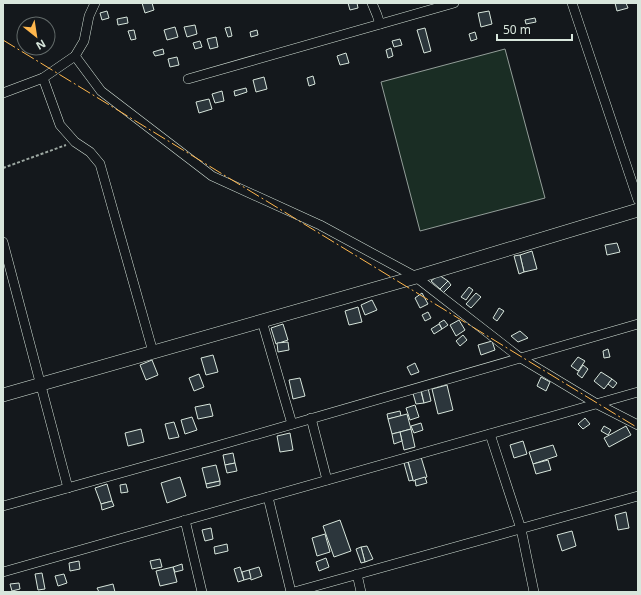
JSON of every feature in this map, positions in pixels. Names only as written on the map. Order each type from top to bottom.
[{"type":"street","points":[[3,93],[42,78],[75,56],[84,41],[89,16],[95,3]]},
{"type":"street","points":[[372,3],[380,24]]},
{"type":"street","points":[[188,79],[454,3]]},
{"type":"street","points":[[572,3],[638,200]]},
{"type":"street","points":[[75,56],[101,91],[212,176],[320,226],[416,277],[519,357],[597,404],[638,425]]},
{"type":"street","points":[[42,78],[60,125],[75,142],[90,152],[100,164],[154,352]]},
{"type":"street","points":[[3,395],[416,277],[638,210]]},
{"type":"street","points":[[3,242],[68,488]]},
{"type":"street","points":[[262,321],[292,424]]},
{"type":"street","points":[[3,506],[638,324]]},
{"type":"street","points":[[3,572],[638,392]]},
{"type":"street","points":[[311,418],[327,480]]},
{"type":"street","points":[[490,434],[521,529],[534,592]]},
{"type":"street","points":[[268,497],[292,592],[638,496]]},
{"type":"street","points":[[185,520],[202,592]]},
{"type":"street","points":[[357,574],[361,592]]},
{"type":"path","points":[[3,168],[75,142]]},
{"type":"green space","points":[[505,49],[545,198],[420,231],[381,82]]},
{"type":"building","points":[[142,3],[152,3],[154,10],[145,13]]},
{"type":"building","points":[[348,3],[357,3],[358,8],[350,10]]},
{"type":"building","points":[[615,3],[626,3],[628,8],[617,11]]},
{"type":"building","points":[[107,11],[109,18],[102,20],[100,13]]},
{"type":"building","points":[[489,11],[492,24],[481,27],[478,13]]},
{"type":"building","points":[[127,17],[128,23],[118,25],[117,19]]},
{"type":"building","points":[[535,18],[536,22],[526,24],[525,20]]},
{"type":"building","points":[[195,25],[197,34],[187,37],[184,27]]},
{"type":"building","points":[[175,27],[178,37],[167,40],[164,30]]},
{"type":"building","points":[[230,27],[232,36],[228,37],[225,28]]},
{"type":"building","points":[[425,28],[431,51],[424,53],[417,30]]},
{"type":"building","points":[[134,30],[136,39],[131,40],[128,31]]},
{"type":"building","points":[[257,30],[258,35],[251,37],[250,32]]},
{"type":"building","points":[[475,32],[477,39],[471,41],[469,34]]},
{"type":"building","points":[[216,37],[218,47],[210,49],[207,39]]},
{"type":"building","points":[[400,39],[402,45],[394,47],[392,41]]},
{"type":"building","points":[[200,41],[202,47],[195,49],[193,43]]},
{"type":"building","points":[[391,48],[393,56],[388,58],[386,50]]},
{"type":"building","points":[[163,49],[164,54],[155,56],[153,52]]},
{"type":"building","points":[[346,53],[349,63],[340,65],[337,56]]},
{"type":"building","points":[[177,57],[179,65],[170,67],[168,59]]},
{"type":"building","points":[[313,76],[315,84],[309,86],[307,78]]},
{"type":"building","points":[[264,77],[267,89],[256,92],[253,80]]},
{"type":"building","points":[[246,88],[247,92],[235,96],[234,91]]},
{"type":"building","points":[[222,91],[224,101],[215,103],[212,94]]},
{"type":"building","points":[[209,99],[212,109],[199,113],[196,102]]},
{"type":"building","points":[[617,243],[620,252],[607,255],[605,245]]},
{"type":"building","points":[[532,251],[537,269],[524,272],[520,255]]},
{"type":"building","points":[[520,255],[524,272],[519,274],[514,256]]},
{"type":"building","points":[[439,275],[448,281],[440,289],[431,281]]},
{"type":"building","points":[[448,281],[451,285],[443,293],[440,289]]},
{"type":"building","points":[[469,287],[473,290],[466,300],[461,297]]},
{"type":"building","points":[[422,293],[428,304],[420,308],[415,298]]},
{"type":"building","points":[[476,293],[481,297],[471,308],[466,304]]},
{"type":"building","points":[[372,300],[377,310],[365,315],[361,305]]},
{"type":"building","points":[[358,307],[362,322],[349,325],[345,311]]},
{"type":"building","points":[[499,308],[504,311],[497,321],[493,318]]},
{"type":"building","points":[[428,312],[431,318],[425,321],[422,315]]},
{"type":"building","points":[[444,320],[448,325],[442,329],[439,323]]},
{"type":"building","points":[[459,320],[465,330],[456,336],[450,325]]},
{"type":"building","points":[[283,324],[288,340],[276,344],[271,328]]},
{"type":"building","points":[[439,324],[442,329],[434,334],[431,329]]},
{"type":"building","points":[[520,331],[528,338],[518,342],[511,336]]},
{"type":"building","points":[[463,335],[467,340],[460,346],[456,341]]},
{"type":"building","points":[[492,341],[495,350],[481,355],[478,345]]},
{"type":"building","points":[[288,342],[289,350],[278,352],[277,343]]},
{"type":"building","points":[[608,349],[610,357],[604,358],[603,351]]},
{"type":"building","points":[[213,355],[218,372],[206,375],[201,358]]},
{"type":"building","points":[[578,357],[585,361],[578,371],[571,366]]},
{"type":"building","points":[[152,360],[158,375],[146,380],[140,365]]},
{"type":"building","points":[[415,363],[419,372],[411,375],[407,367]]},
{"type":"building","points":[[583,365],[588,369],[582,378],[577,374]]},
{"type":"building","points":[[601,372],[612,379],[604,389],[594,381]]},
{"type":"building","points":[[199,374],[204,387],[194,391],[189,378]]},
{"type":"building","points":[[541,377],[550,382],[546,391],[537,386]]},
{"type":"building","points":[[300,378],[305,396],[293,399],[289,380]]},
{"type":"building","points":[[612,379],[617,383],[613,388],[608,384]]},
{"type":"building","points":[[447,385],[453,410],[438,414],[432,389]]},
{"type":"building","points":[[420,388],[424,403],[416,404],[412,390]]},
{"type":"building","points":[[428,388],[431,401],[424,403],[421,390]]},
{"type":"building","points":[[210,404],[213,416],[198,419],[195,407]]},
{"type":"building","points":[[415,405],[419,417],[410,420],[406,408]]},
{"type":"building","points":[[400,411],[401,416],[388,419],[387,414]]},
{"type":"building","points":[[407,414],[411,429],[392,434],[388,419]]},
{"type":"building","points":[[192,417],[197,430],[185,434],[181,420]]},
{"type":"building","points":[[585,418],[590,424],[583,429],[578,424]]},
{"type":"building","points":[[174,422],[179,437],[169,439],[165,424]]},
{"type":"building","points":[[421,423],[423,430],[414,433],[411,426]]},
{"type":"building","points":[[604,426],[611,430],[608,435],[601,431]]},
{"type":"building","points":[[626,426],[631,435],[609,447],[604,438]]},
{"type":"building","points":[[141,429],[144,442],[128,446],[125,433]]},
{"type":"building","points":[[411,429],[415,447],[404,450],[400,432]]},
{"type":"building","points":[[400,432],[402,441],[394,444],[392,434]]},
{"type":"building","points":[[290,433],[293,450],[280,452],[277,436]]},
{"type":"building","points":[[523,441],[527,454],[514,458],[510,445]]},
{"type":"building","points":[[553,445],[557,456],[533,464],[529,452]]},
{"type":"building","points":[[233,453],[235,463],[225,465],[223,455]]},
{"type":"building","points":[[421,457],[427,477],[413,481],[408,461]]},
{"type":"building","points":[[548,460],[551,470],[536,474],[533,464]]},
{"type":"building","points":[[408,462],[413,480],[409,481],[404,463]]},
{"type":"building","points":[[235,463],[237,471],[227,473],[225,465]]},
{"type":"building","points":[[216,465],[220,481],[206,484],[202,468]]},
{"type":"building","points":[[180,477],[186,496],[167,503],[161,483]]},
{"type":"building","points":[[425,477],[427,483],[416,486],[415,480]]},
{"type":"building","points":[[220,481],[220,485],[207,488],[206,484]]},
{"type":"building","points":[[107,484],[112,501],[101,504],[95,488]]},
{"type":"building","points":[[126,484],[128,492],[121,493],[120,485]]},
{"type":"building","points":[[112,501],[114,506],[102,510],[101,504]]},
{"type":"building","points":[[626,512],[629,528],[618,530],[615,515]]},
{"type":"building","points":[[340,520],[351,551],[334,557],[323,526]]},
{"type":"building","points":[[211,528],[213,539],[205,541],[202,530]]},
{"type":"building","points":[[572,531],[576,546],[562,551],[557,535]]},
{"type":"building","points":[[325,534],[330,552],[317,556],[312,538]]},
{"type":"building","points":[[227,544],[228,551],[215,554],[214,547]]},
{"type":"building","points":[[367,546],[373,559],[365,562],[361,547]]},
{"type":"building","points":[[361,547],[365,562],[361,563],[356,549]]},
{"type":"building","points":[[326,558],[329,567],[319,571],[316,562]]},
{"type":"building","points":[[160,559],[162,567],[152,569],[150,561]]},
{"type":"building","points":[[79,561],[80,569],[70,571],[69,563]]},
{"type":"building","points":[[182,564],[183,570],[175,572],[173,567]]},
{"type":"building","points":[[173,567],[177,582],[160,586],[156,571]]},
{"type":"building","points":[[240,567],[244,580],[238,582],[234,569]]},
{"type":"building","points":[[259,567],[262,576],[251,580],[249,570]]},
{"type":"building","points":[[249,570],[251,578],[244,580],[242,572]]},
{"type":"building","points":[[42,573],[45,589],[38,590],[35,574]]},
{"type":"building","points":[[64,574],[67,583],[58,586],[55,576]]},
{"type":"building","points":[[19,583],[20,589],[12,591],[10,584]]},
{"type":"building","points":[[113,584],[115,592],[99,592],[97,588]]},
{"type":"power","points":[[3,40],[638,428]]}]
